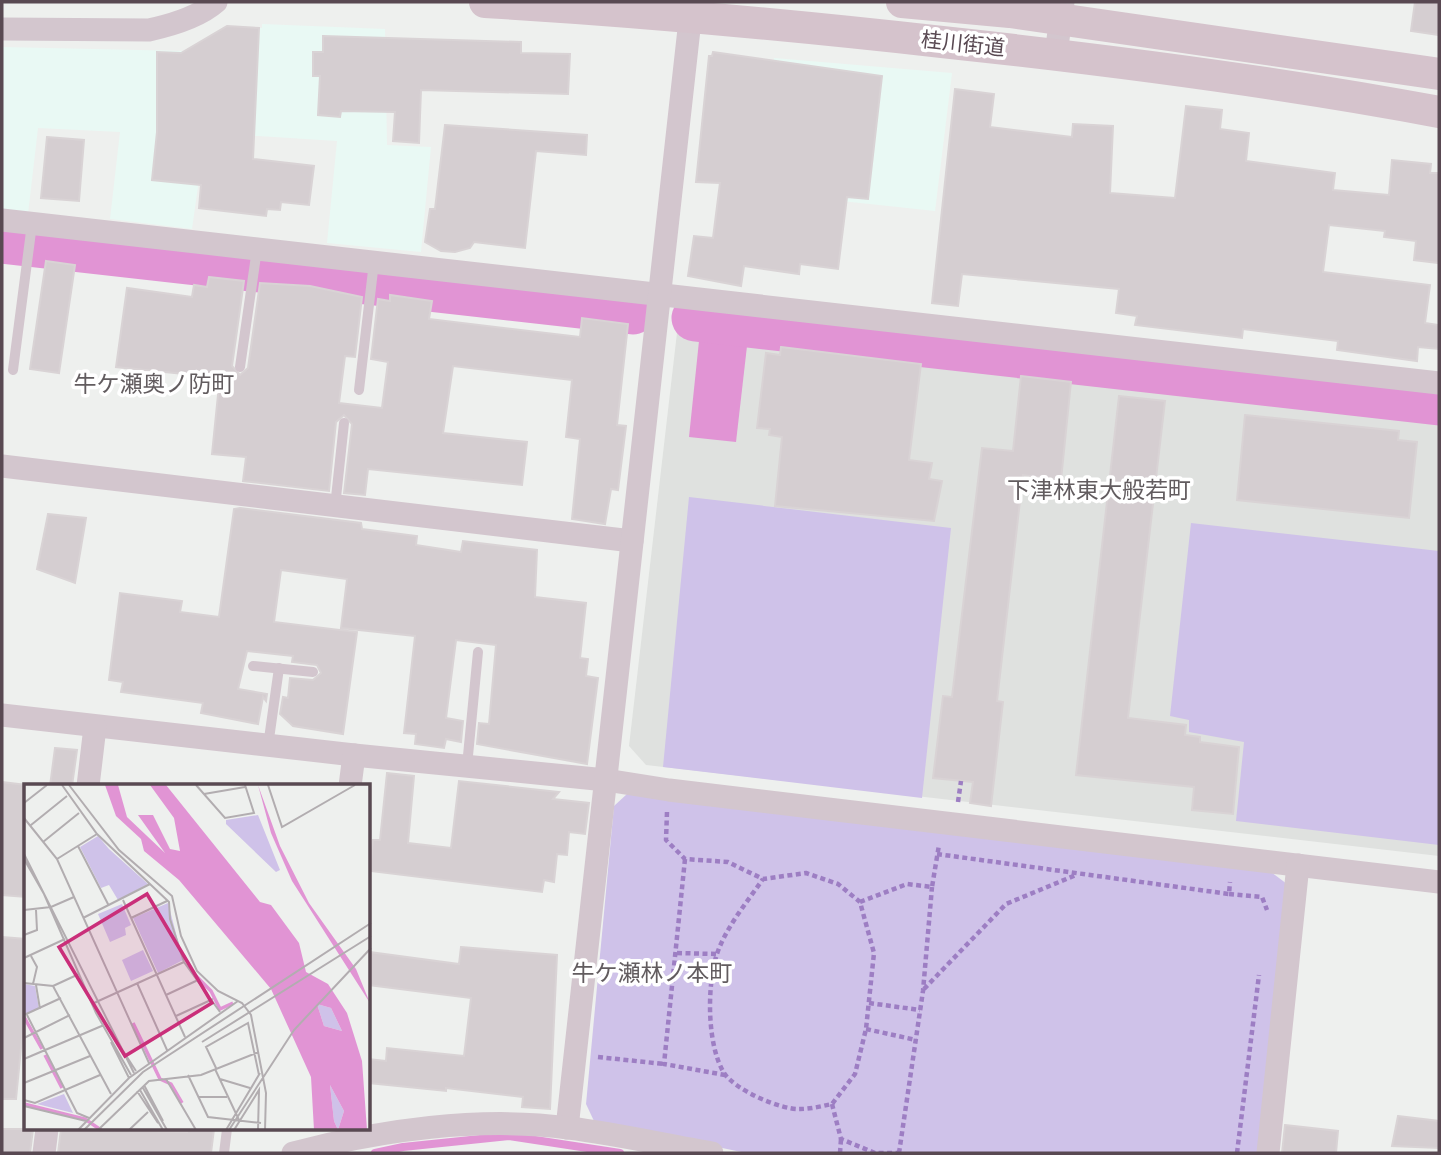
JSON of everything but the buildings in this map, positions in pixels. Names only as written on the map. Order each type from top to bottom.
[{"type":"street","points":[[2,29],[149,30],[177,22],[216,2]]},
{"type":"street","name":"桂川街道","points":[[485,2],[691,10],[1056,54],[1313,89],[1439,112]]},
{"type":"street","name":"桂川街道","points":[[902,2],[1062,10],[1439,74]]},
{"type":"street","points":[[568,1128],[691,10]]},
{"type":"street","points":[[1056,54],[1062,10]]},
{"type":"street","points":[[2,220],[1439,383]]},
{"type":"street","points":[[2,466],[632,541]]},
{"type":"street","points":[[2,715],[268,746],[606,780],[669,790],[950,817],[1233,857],[1439,882]]},
{"type":"street","points":[[88,784],[95,727]]},
{"type":"street","points":[[350,784],[354,755]]},
{"type":"street","points":[[1268,1153],[1298,865]]},
{"type":"street","points":[[303,1144],[467,1125],[568,1128],[712,1153]]},
{"type":"street","points":[[44,1153],[47,1130]]},
{"type":"lane","points":[[13,370],[32,224]]},
{"type":"lane","points":[[240,367],[257,249]]},
{"type":"lane","points":[[359,390],[374,262]]},
{"type":"lane","points":[[335,507],[344,423]]},
{"type":"lane","points":[[467,766],[478,652]]},
{"type":"lane","points":[[253,666],[313,672]]},
{"type":"lane","points":[[268,746],[279,668]]},
{"type":"lane","points":[[224,1153],[228,1130]]},
{"type":"path","points":[[841,1139],[875,1153],[901,1153],[923,991],[937,854],[961,781]]},
{"type":"path","points":[[576,1053],[725,1075],[761,1099],[799,1110],[832,1104],[855,1073],[866,1029],[874,953],[860,902],[838,884],[806,873],[763,879],[728,862],[685,859],[666,840],[669,790]]},
{"type":"path","points":[[937,854],[1262,898],[1268,907],[1266,920]]},
{"type":"path","points":[[1229,894],[1233,857]]},
{"type":"path","points":[[663,1064],[685,859]]},
{"type":"path","points":[[923,991],[1006,904],[1077,874]]},
{"type":"path","points":[[725,1075],[716,1051],[710,1012],[710,981],[716,954],[763,879]]},
{"type":"path","points":[[860,902],[906,884],[932,887]]},
{"type":"path","points":[[677,953],[716,954]]},
{"type":"path","points":[[1237,1153],[1261,961]]},
{"type":"path","points":[[869,1003],[920,1010]]},
{"type":"path","points":[[866,1029],[916,1041]]},
{"type":"path","points":[[832,1104],[841,1139],[840,1153]]},
{"type":"shaded area","points":[[262,24],[385,29],[387,145],[431,147],[421,252],[327,243],[337,141],[258,136],[205,137],[192,229],[110,219],[120,132],[38,128],[28,214],[2,211],[2,47],[185,51],[227,26],[262,28]]},
{"type":"shaded area","points":[[774,58],[952,73],[935,211],[758,192]]},
{"type":"shaded area","points":[[678,324],[1439,410],[1439,856],[646,765],[629,746]]},
{"type":"shaded area","points":[[699,341],[747,346],[736,442],[689,437]]},
{"type":"shaded area","points":[[689,497],[951,528],[922,798],[663,767]]},
{"type":"shaded area","points":[[1191,523],[1439,551],[1439,845],[1236,821],[1244,742],[1189,732],[1189,720],[1170,716]]},
{"type":"shaded area","points":[[627,794],[1271,872],[1287,884],[1259,1153],[746,1153],[594,1121],[586,1104],[614,806]]},
{"type":"waterway","points":[[2,240],[633,311]]},
{"type":"waterway","points":[[695,318],[1439,402]]},
{"type":"waterway","points":[[375,1153],[403,1147],[509,1136],[620,1153]]},
{"type":"district","name":"牛ケ瀬奥ノ防町","points":[[154,384]]},
{"type":"district","name":"下津林東大般若町","points":[[1099,490]]},
{"type":"district","name":"牛ケ瀬林ノ本町","points":[[652,973]]}]
